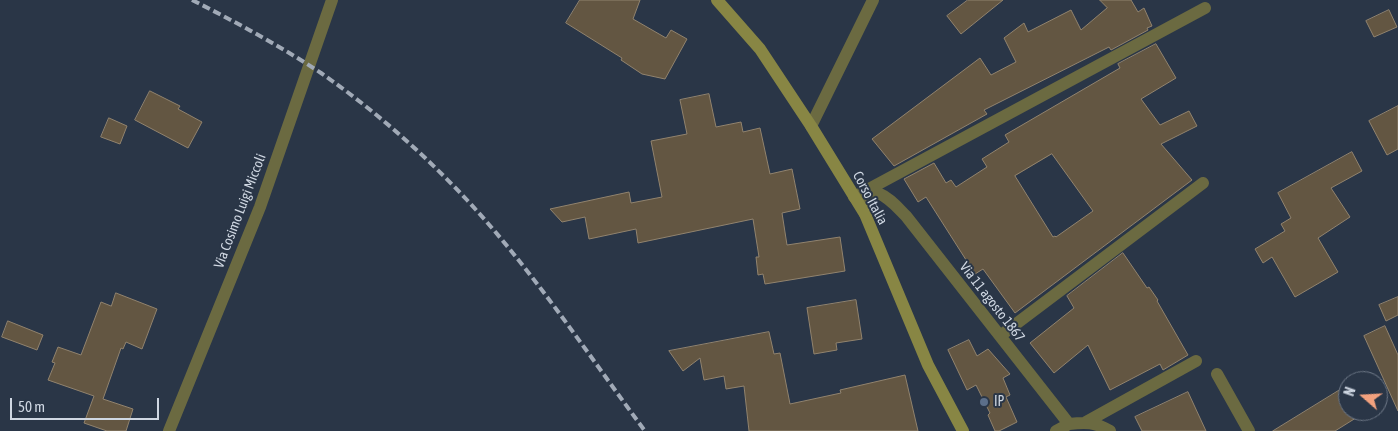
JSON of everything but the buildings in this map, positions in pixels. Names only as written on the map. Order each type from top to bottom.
[{"type":"main road","name":"Corso Italia","points":[[717,0],[760,49],[811,126],[865,214],[928,365],[963,431]]},
{"type":"street","name":"Via Cosimo Luigi Miccoli","points":[[169,431],[260,207],[332,0]]},
{"type":"street","points":[[811,126],[873,0]]},
{"type":"street","points":[[854,197],[1205,8]]},
{"type":"street","points":[[1000,336],[1203,184]]},
{"type":"street","name":"Via 11 agosto 1867","points":[[865,214],[865,204],[868,197],[878,193],[886,196],[893,202],[1069,424]]},
{"type":"street","points":[[1086,422],[1196,361]]},
{"type":"street","points":[[1217,374],[1250,431]]},
{"type":"street","points":[[1056,431],[1069,424],[1086,422],[1097,424],[1110,431]]},
{"type":"railway","points":[[192,0],[290,53],[321,73],[397,132],[433,165],[467,200],[514,255],[645,431]]},
{"type":"place","name":"IP","points":[[984,402]]}]
